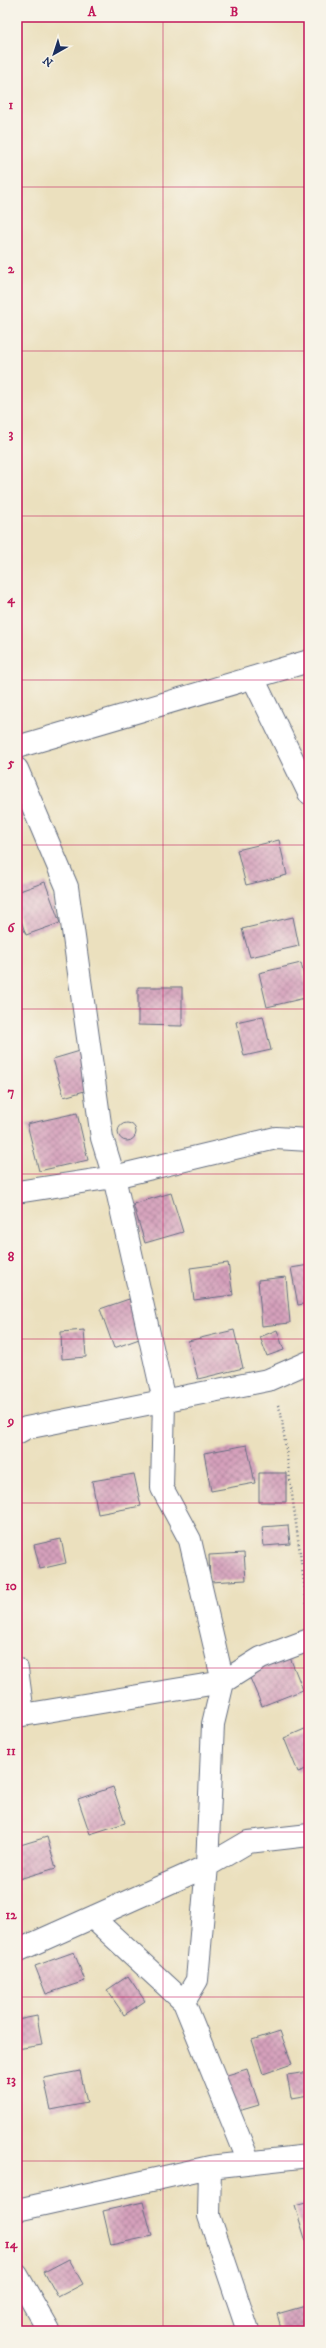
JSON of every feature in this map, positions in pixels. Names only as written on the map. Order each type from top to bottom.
[{"type":"street","points":[[17,746],[309,661]]},
{"type":"street","points":[[253,678],[309,793]]},
{"type":"street","points":[[17,769],[67,887],[102,1138],[114,1177],[164,1401],[162,1488],[190,1540],[223,1682],[213,1724],[207,1866],[197,1980],[184,2002]]},
{"type":"street","points":[[17,1192],[114,1177],[276,1138],[309,1140]]},
{"type":"street","points":[[17,1433],[26,1428],[268,1380],[309,1362]]},
{"type":"street","points":[[17,1669],[20,1715],[223,1682],[261,1658],[309,1640]]},
{"type":"street","points":[[17,1951],[207,1866],[248,1842],[309,1835]]},
{"type":"street","points":[[93,1918],[184,2002],[249,2162]]},
{"type":"street","points":[[17,2210],[210,2167],[309,2156]]},
{"type":"street","points":[[210,2167],[209,2216],[248,2331]]},
{"type":"street","points":[[17,2275],[49,2331]]},
{"type":"path","points":[[268,1380],[281,1413],[309,1618]]},
{"type":"building","points":[[279,840],[287,875],[246,885],[237,850]]},
{"type":"building","points":[[45,882],[60,923],[26,935],[17,909],[17,892]]},
{"type":"building","points":[[293,917],[299,946],[250,957],[242,929]]},
{"type":"building","points":[[301,963],[309,997],[267,1007],[259,973]]},
{"type":"building","points":[[138,987],[182,987],[182,1026],[138,1025]]},
{"type":"building","points":[[263,1016],[271,1050],[244,1056],[236,1022]]},
{"type":"building","points":[[80,1051],[91,1089],[64,1097],[53,1059]]},
{"type":"building","points":[[77,1113],[88,1160],[39,1171],[27,1124]]},
{"type":"building","points":[[127,1123],[133,1126],[136,1132],[133,1138],[127,1141],[121,1138],[118,1132],[121,1126]]},
{"type":"building","points":[[171,1193],[183,1232],[145,1243],[133,1204]]},
{"type":"building","points":[[228,1263],[233,1295],[194,1300],[190,1268]]},
{"type":"building","points":[[309,1265],[309,1303],[298,1305],[291,1268]]},
{"type":"building","points":[[286,1277],[290,1323],[262,1326],[258,1280]]},
{"type":"building","points":[[129,1299],[142,1338],[114,1348],[100,1309]]},
{"type":"building","points":[[84,1330],[86,1357],[62,1359],[61,1332]]},
{"type":"building","points":[[234,1330],[243,1368],[198,1379],[188,1341]]},
{"type":"building","points":[[277,1330],[284,1350],[267,1356],[260,1337]]},
{"type":"building","points":[[247,1445],[255,1483],[211,1491],[204,1453]]},
{"type":"building","points":[[259,1473],[286,1473],[286,1502],[259,1502]]},
{"type":"building","points":[[134,1474],[141,1506],[98,1514],[92,1481]]},
{"type":"building","points":[[288,1525],[290,1544],[264,1546],[262,1527]]},
{"type":"building","points":[[61,1539],[66,1563],[40,1569],[34,1545]]},
{"type":"building","points":[[244,1553],[246,1580],[210,1582],[209,1555]]},
{"type":"building","points":[[289,1655],[303,1690],[262,1706],[247,1671]]},
{"type":"building","points":[[307,1728],[309,1732],[309,1768],[298,1772],[284,1738]]},
{"type":"building","points":[[113,1787],[125,1823],[90,1834],[78,1799]]},
{"type":"building","points":[[47,1837],[56,1868],[19,1879],[17,1846]]},
{"type":"building","points":[[74,1952],[85,1981],[46,1994],[35,1966]]},
{"type":"building","points":[[128,1976],[145,2001],[124,2015],[107,1990]]},
{"type":"building","points":[[37,2016],[42,2045],[17,2049],[17,2020]]},
{"type":"building","points":[[280,2031],[292,2064],[263,2074],[252,2040]]},
{"type":"building","points":[[247,2069],[259,2105],[235,2112],[224,2076]]},
{"type":"building","points":[[80,2071],[87,2103],[51,2110],[44,2078]]},
{"type":"building","points":[[309,2072],[309,2095],[291,2098],[287,2075]]},
{"type":"building","points":[[143,2202],[152,2236],[111,2245],[103,2211]]},
{"type":"building","points":[[309,2202],[309,2245],[307,2245],[295,2206]]},
{"type":"building","points":[[69,2259],[83,2284],[58,2297],[44,2272]]},
{"type":"building","points":[[309,2305],[309,2331],[282,2331],[277,2314]]}]
